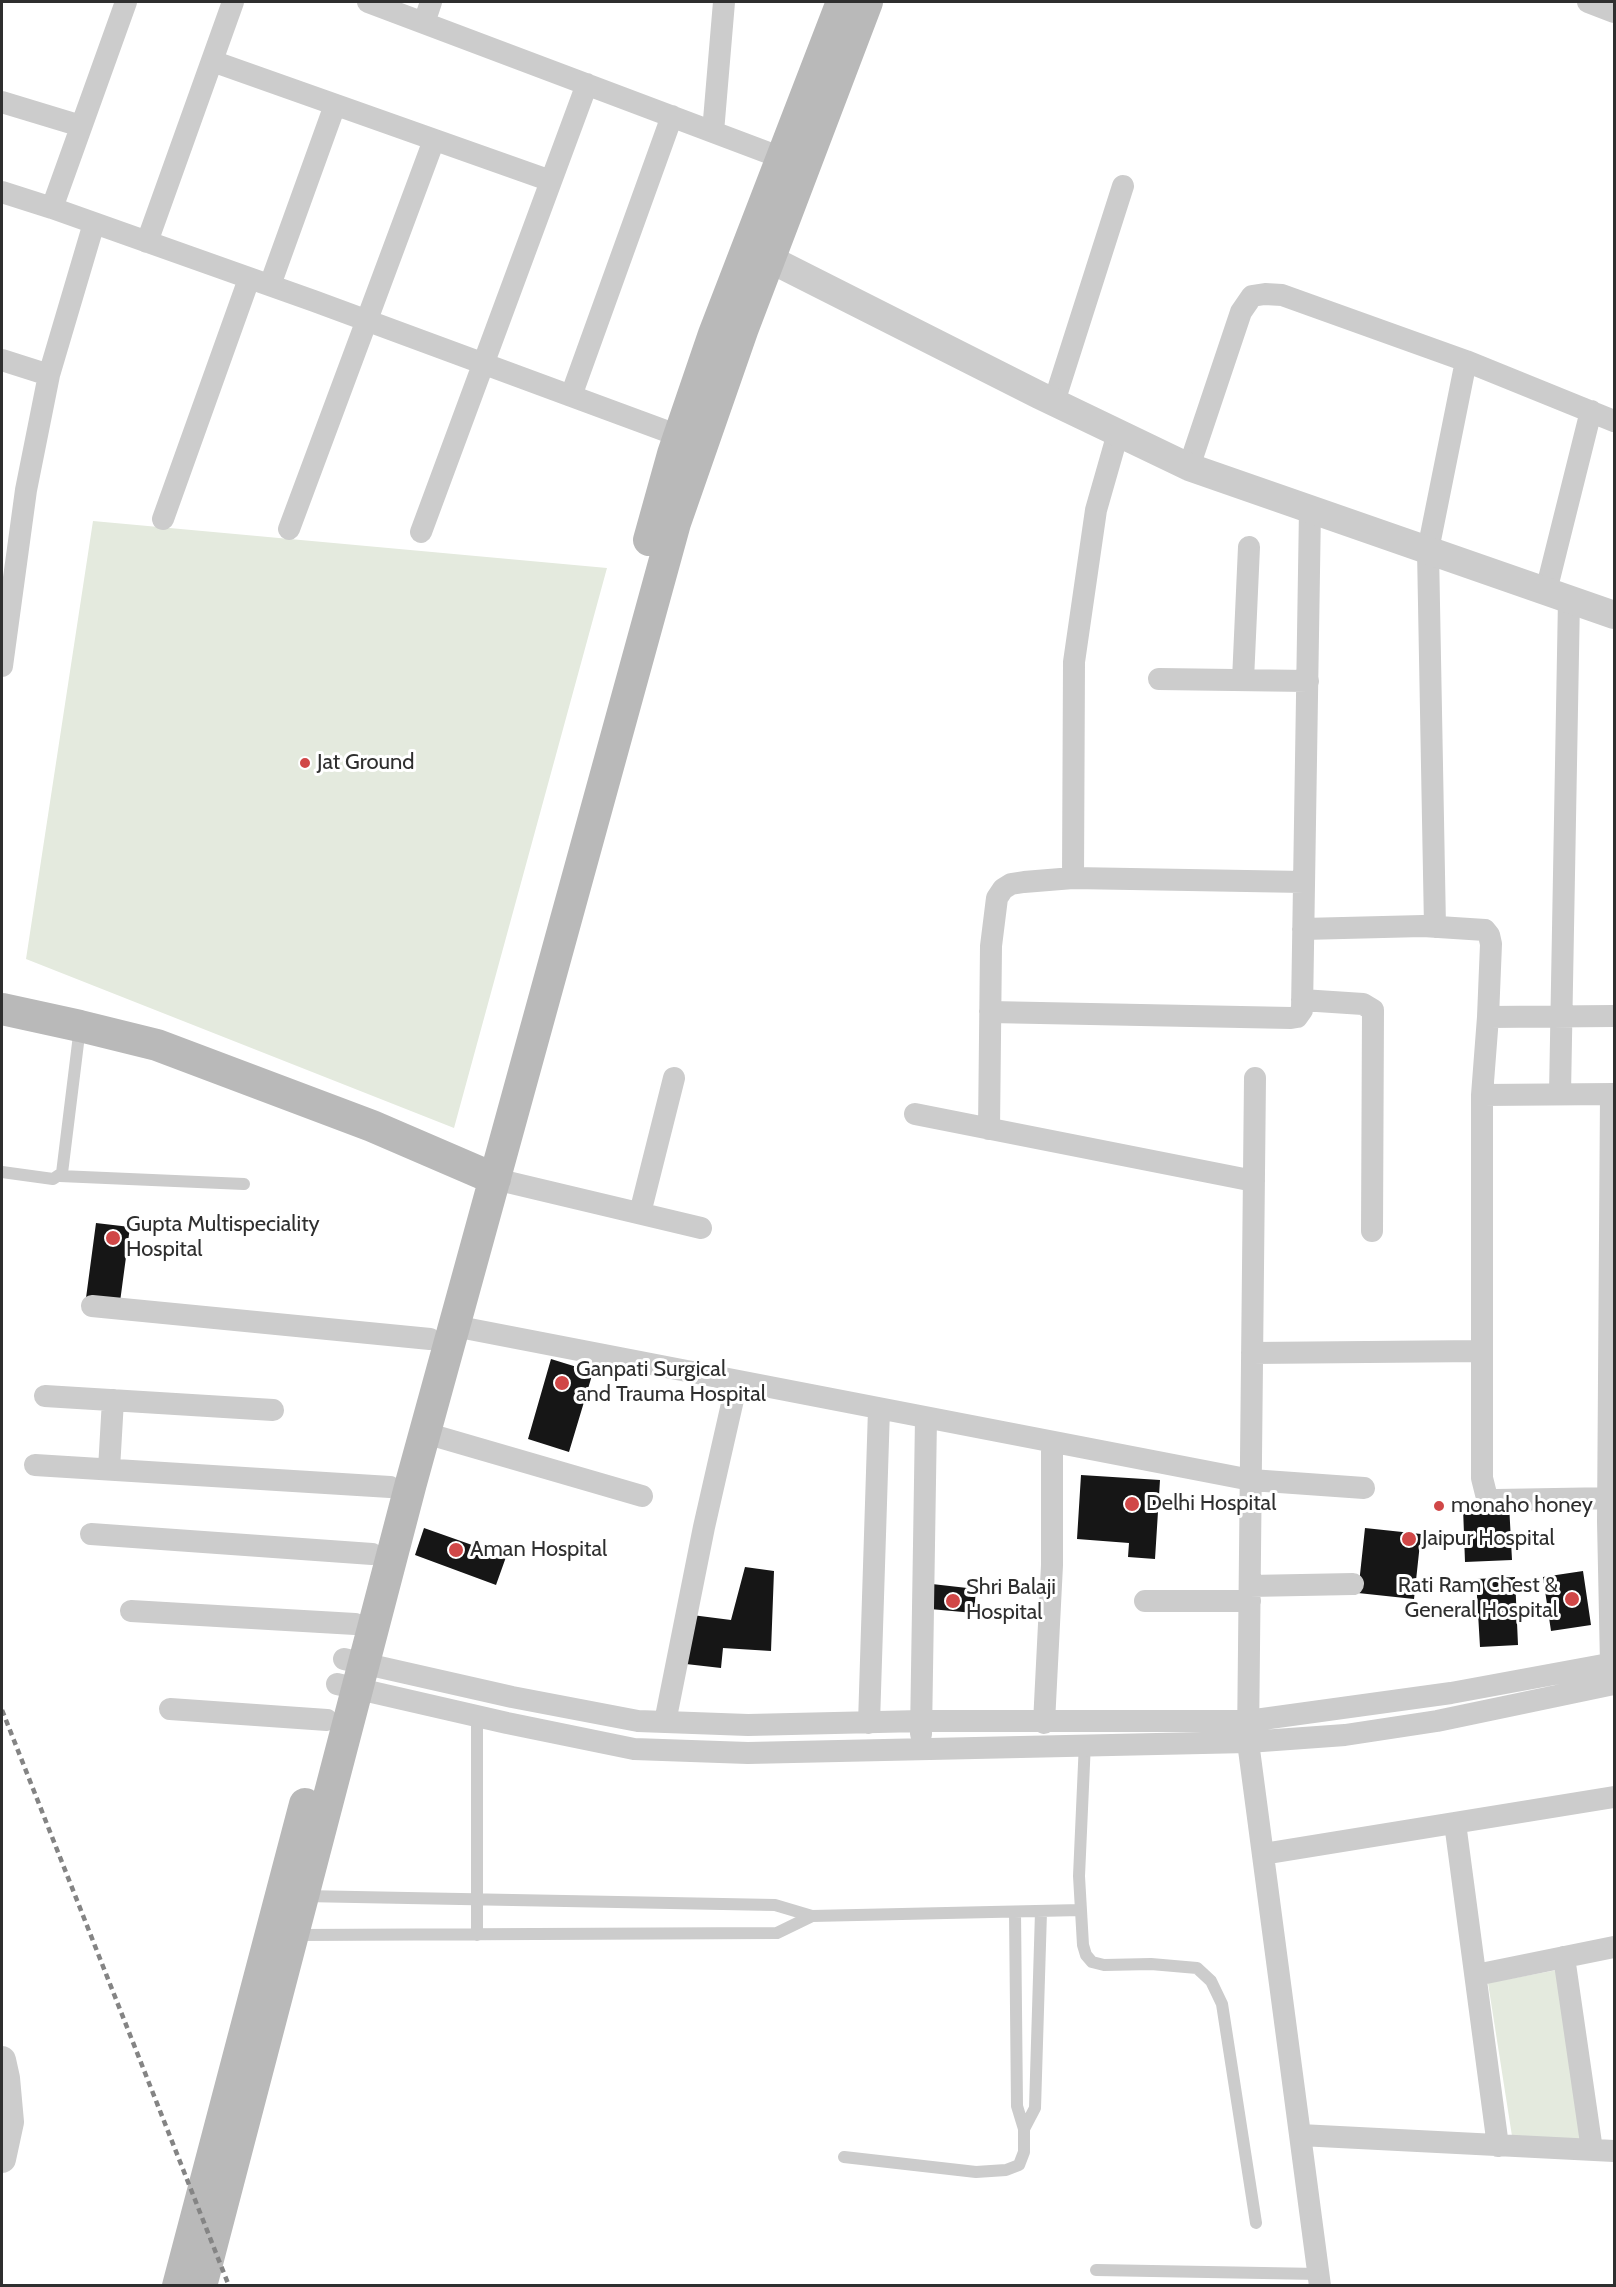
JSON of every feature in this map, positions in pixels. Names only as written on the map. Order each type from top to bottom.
[{"type":"main road","points":[[758,253],[782,158],[842,2]]},
{"type":"main road","points":[[292,1896],[327,1720],[351,1674],[355,1624],[390,1487],[442,1333],[554,921],[675,523],[691,440],[758,253],[867,2]]},
{"type":"main road","points":[[2,1009],[157,1045],[372,1126],[485,1174]]},
{"type":"main road","points":[[201,2286],[292,1896],[351,1674],[425,1434],[442,1333]]},
{"type":"main road","points":[[178,2286],[282,1935]]},
{"type":"street","points":[[52,208],[126,2]]},
{"type":"street","points":[[147,242],[233,2]]},
{"type":"street","points":[[368,2],[428,12],[587,84],[782,158]]},
{"type":"street","points":[[712,132],[724,2]]},
{"type":"street","points":[[1588,2],[1614,12]]},
{"type":"street","points":[[212,61],[551,181]]},
{"type":"street","points":[[421,532],[587,84]]},
{"type":"street","points":[[2,102],[81,126]]},
{"type":"street","points":[[163,519],[259,282],[335,105]]},
{"type":"street","points":[[571,396],[672,116]]},
{"type":"street","points":[[289,529],[434,140]]},
{"type":"street","points":[[1054,402],[1123,186]]},
{"type":"street","points":[[2,192],[259,282],[691,440]]},
{"type":"street","points":[[2,656],[26,490],[49,375],[94,223]]},
{"type":"street","points":[[758,253],[1054,402],[1189,467],[1614,615]]},
{"type":"street","points":[[1189,467],[1241,312],[1251,296],[1265,294],[1282,295],[1466,361],[1614,421]]},
{"type":"street","points":[[2,360],[49,375]]},
{"type":"street","points":[[1434,927],[1428,550],[1466,361]]},
{"type":"street","points":[[1560,1094],[1562,1016],[1557,595],[1591,411]]},
{"type":"street","points":[[1072,878],[1074,662],[1096,510],[1118,433]]},
{"type":"street","points":[[990,1012],[1291,1018],[1297,1017],[1302,1010],[1310,509]]},
{"type":"street","points":[[1244,680],[1249,547]]},
{"type":"street","points":[[1159,679],[1308,681]]},
{"type":"street","points":[[989,1129],[991,946],[997,898],[1003,889],[1011,884],[1072,878],[1304,882]]},
{"type":"street","points":[[1303,929],[1434,927],[1485,930],[1489,935],[1491,944],[1488,1017],[1482,1095],[1482,1478],[1484,1490],[1489,1499],[1612,1498]]},
{"type":"street","points":[[1302,1000],[1362,1004],[1373,1010],[1372,1231]]},
{"type":"street","points":[[1488,1017],[1614,1016]]},
{"type":"street","points":[[640,1214],[674,1078]]},
{"type":"street","points":[[1255,1078],[1248,1732],[1320,2280]]},
{"type":"street","points":[[351,1674],[477,1717],[634,1749],[748,1753],[921,1749],[1085,1734],[1248,1732],[1451,1693],[1613,1670],[1608,1521],[1612,1498],[1613,1094],[1482,1095]]},
{"type":"street","points":[[915,1114],[1254,1181]]},
{"type":"street","points":[[485,1174],[701,1228]]},
{"type":"street","points":[[92,1306],[442,1333],[737,1382],[1251,1480],[1364,1488]]},
{"type":"street","points":[[1252,1353],[1482,1351]]},
{"type":"street","points":[[665,1722],[704,1527],[737,1382]]},
{"type":"street","points":[[45,1396],[273,1410]]},
{"type":"street","points":[[109,1469],[113,1400]]},
{"type":"street","points":[[869,1722],[879,1409]]},
{"type":"street","points":[[921,1749],[926,1418]]},
{"type":"street","points":[[425,1434],[642,1496]]},
{"type":"street","points":[[1044,1723],[1052,1565],[1052,1442]]},
{"type":"street","points":[[35,1465],[390,1487]]},
{"type":"street","points":[[91,1534],[372,1554]]},
{"type":"street","points":[[1145,1601],[1353,1584]]},
{"type":"street","points":[[131,1611],[355,1624]]},
{"type":"street","points":[[351,1674],[512,1697],[638,1721],[748,1725],[921,1721],[1044,1723],[1085,1734]]},
{"type":"street","points":[[170,1709],[327,1720]]},
{"type":"street","points":[[1263,1854],[1614,1797]]},
{"type":"street","points":[[1455,1823],[1498,2146]]},
{"type":"street","points":[[1476,1975],[1614,1947]]},
{"type":"street","points":[[1300,2135],[1603,2151],[1564,1957]]},
{"type":"street","points":[[2,2159],[10,2122],[3,2072]]},
{"type":"lane","points":[[60,1176],[80,1026]]},
{"type":"lane","points":[[2,1172],[53,1179],[60,1176],[244,1184]]},
{"type":"lane","points":[[477,1717],[477,1935]]},
{"type":"lane","points":[[1085,1734],[1079,1876],[1083,1945],[1086,1955],[1092,1962],[1104,1965],[1151,1964],[1197,1968],[1211,1981],[1222,2004],[1256,2223]]},
{"type":"lane","points":[[292,1896],[775,1905],[812,1916],[1081,1910]]},
{"type":"lane","points":[[844,2157],[976,2172],[1006,2170],[1019,2165],[1024,2152],[1024,2129],[1017,2106],[1015,1912]]},
{"type":"lane","points":[[1024,2129],[1035,2108],[1041,1912]]},
{"type":"lane","points":[[282,1935],[777,1933],[812,1916]]},
{"type":"lane","points":[[1096,2270],[1320,2280]]},
{"type":"shaded area","name":"Jat Ground","points":[[93,521],[607,568],[454,1128],[26,959]]},
{"type":"shaded area","points":[[1557,1970],[1584,2140],[1512,2136],[1488,1983]]},
{"type":"building","points":[[96,1223],[130,1227],[120,1302],[86,1298]]},
{"type":"building","points":[[551,1359],[593,1372],[569,1452],[528,1439]]},
{"type":"building","points":[[1081,1475],[1160,1480],[1155,1559],[1128,1557],[1129,1543],[1077,1539]]},
{"type":"building","points":[[1509,1504],[1512,1560],[1465,1562],[1463,1507]]},
{"type":"building","points":[[424,1528],[506,1557],[496,1585],[415,1555]]},
{"type":"building","points":[[1365,1528],[1421,1534],[1414,1599],[1358,1593]]},
{"type":"building","points":[[745,1567],[774,1571],[771,1651],[723,1648],[721,1668],[686,1664],[692,1615],[731,1620]]},
{"type":"building","points":[[1583,1571],[1591,1625],[1551,1631],[1543,1577]]},
{"type":"building","points":[[1515,1577],[1518,1645],[1480,1647],[1476,1579]]},
{"type":"building","points":[[932,1584],[976,1589],[974,1613],[930,1609]]},
{"type":"railway","points":[[2,1710],[229,2286]]},
{"type":"place","name":"Jat Ground","points":[[305,763]]},
{"type":"place","name":"Gupta Multispeciality Hospital","points":[[113,1238]]},
{"type":"place","name":"Ganpati Surgical and Trauma Hospital","points":[[562,1383]]},
{"type":"place","name":"Delhi Hospital","points":[[1132,1504]]},
{"type":"place","name":"monaho honey","points":[[1439,1506]]},
{"type":"place","name":"Jaipur Hospital","points":[[1409,1539]]},
{"type":"place","name":"Aman Hospital","points":[[456,1550]]},
{"type":"place","name":"Rati Ram Chest & General Hospital","points":[[1572,1599]]},
{"type":"place","name":"Shri Balaji Hospital","points":[[953,1601]]}]
